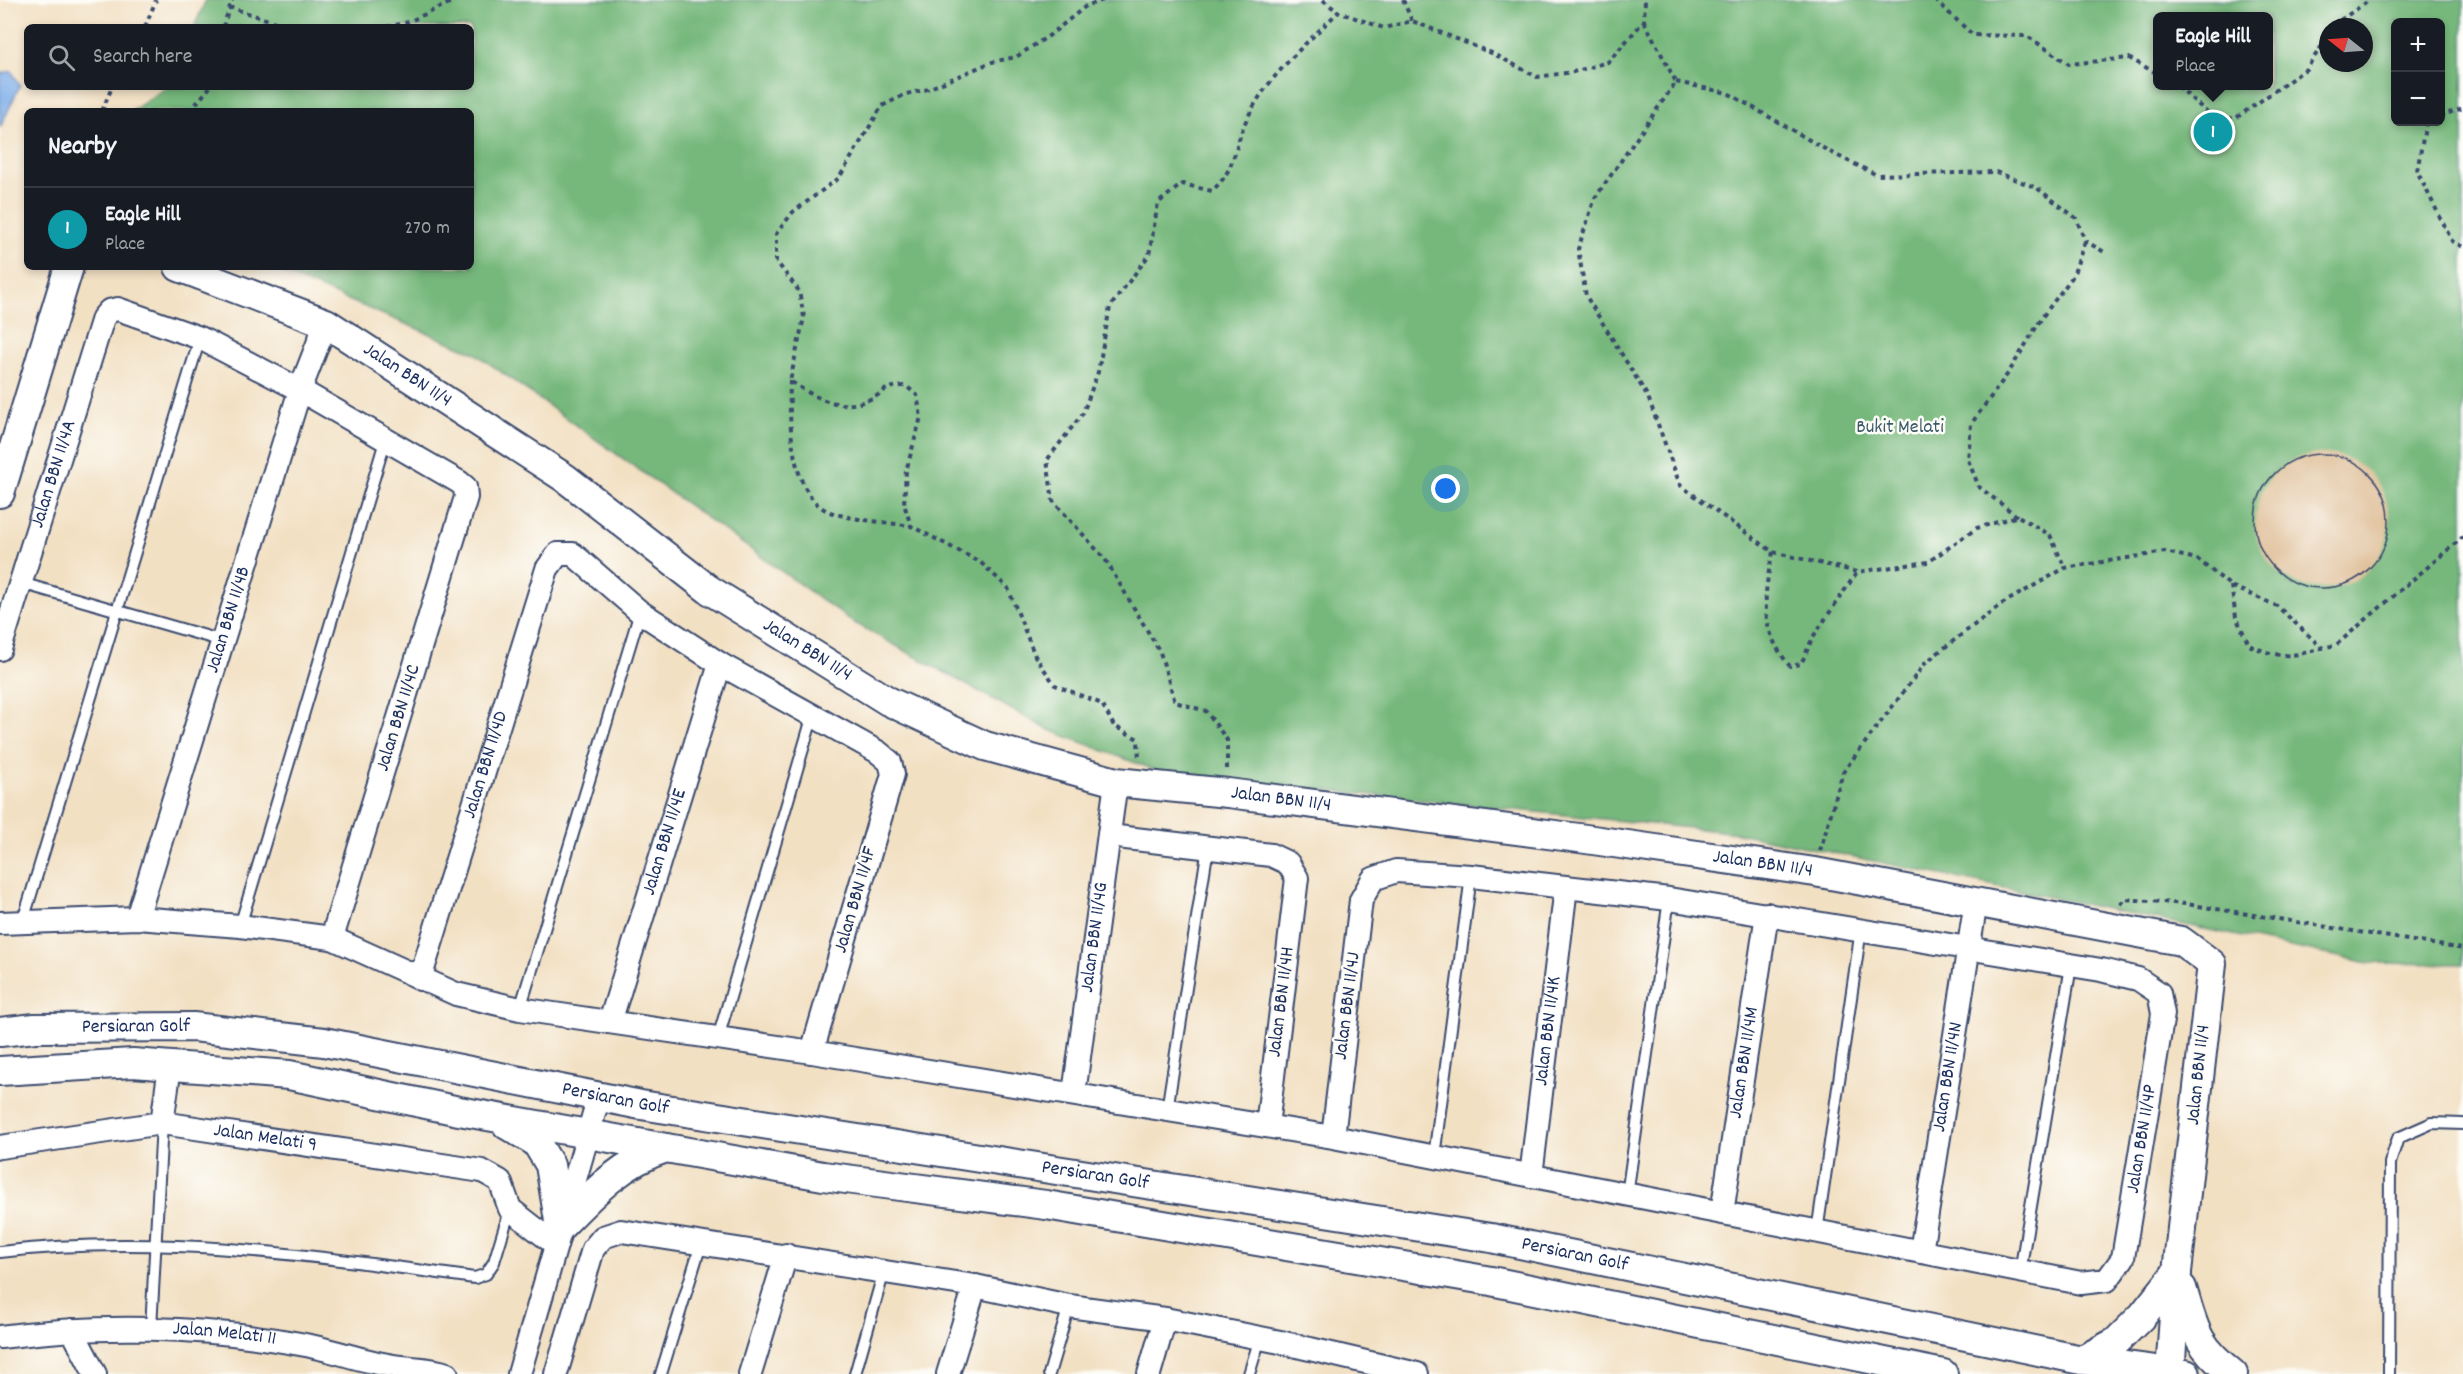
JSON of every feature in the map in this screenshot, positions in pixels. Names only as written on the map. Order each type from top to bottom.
[{"type":"street","points":[[0,493],[68,270]]},
{"type":"street","name":"Jalan BBN 11/4","points":[[187,270],[326,323],[566,478],[708,589],[888,702],[985,746],[1127,784],[1228,794],[1815,872],[2181,941],[2212,964],[2178,1264]]},
{"type":"street","name":"Jalan BBN 11/4A","points":[[0,649],[103,318],[110,311],[118,309],[200,339]]},
{"type":"street","name":"Jalan BBN 11/4B","points":[[137,918],[300,390],[326,323]]},
{"type":"street","points":[[200,339],[300,390],[386,438]]},
{"type":"street","name":"Jalan BBN 11/4C","points":[[332,938],[466,497],[465,488],[459,482],[386,438]]},
{"type":"street","name":"Jalan BBN 11/4D","points":[[420,979],[547,569],[558,554],[573,554],[640,612]]},
{"type":"street","points":[[640,612],[720,664],[813,716]]},
{"type":"street","name":"Jalan BBN 11/4E","points":[[610,1022],[720,664]]},
{"type":"street","name":"Jalan BBN 11/4F","points":[[812,1052],[893,774],[890,762],[878,752],[813,716]]},
{"type":"street","name":"Jalan BBN 11/4G","points":[[1074,1094],[1109,836],[1127,784]]},
{"type":"street","points":[[1109,836],[1208,847]]},
{"type":"street","name":"Jalan BBN 11/4H","points":[[1208,847],[1271,855],[1288,863],[1297,878],[1267,1126]]},
{"type":"street","name":"Jalan BBN 11/4J","points":[[1333,1137],[1361,900],[1373,879],[1396,871],[1471,876]]},
{"type":"street","points":[[1471,876],[1669,899],[1967,946],[2072,966]]},
{"type":"street","name":"Jalan BBN 11/4K","points":[[1531,1176],[1566,887]]},
{"type":"street","name":"Jalan BBN 11/4N","points":[[1921,1252],[1967,946],[1976,901]]},
{"type":"street","name":"Jalan BBN 11/4M","points":[[1722,1213],[1767,914]]},
{"type":"street","points":[[11,923],[137,918],[240,926],[332,938],[456,994],[520,1009],[812,1052],[1333,1137],[2020,1272]]},
{"type":"street","name":"Jalan BBN 11/4P","points":[[2020,1272],[2081,1284],[2108,1280],[2123,1258],[2163,1014],[2159,993],[2138,980],[2072,966]]},
{"type":"street","points":[[0,1013],[35,1028]]},
{"type":"street","name":"Persiaran Golf","points":[[0,1032],[35,1028],[193,1028],[324,1042],[598,1096],[1491,1238],[2082,1360],[2175,1374]]},
{"type":"street","name":"Persiaran Golf","points":[[0,1071],[133,1063],[289,1075],[492,1116],[823,1176],[1046,1205],[1233,1235],[1491,1281],[1943,1374]]},
{"type":"street","points":[[162,1123],[170,1066]]},
{"type":"street","points":[[522,1373],[598,1096]]},
{"type":"street","points":[[492,1116],[536,1142],[550,1165],[558,1236]]},
{"type":"street","name":"Jalan Melati 9","points":[[0,1147],[162,1123],[482,1172],[500,1181],[510,1209]]},
{"type":"street","points":[[558,1236],[620,1169],[643,1155],[666,1148]]},
{"type":"street","points":[[510,1209],[558,1236]]},
{"type":"street","points":[[556,1374],[593,1249],[603,1237],[621,1231],[786,1255],[975,1286],[1069,1306],[1165,1319],[1260,1338],[1348,1367],[1417,1374]]},
{"type":"street","points":[[750,1374],[786,1255]]},
{"type":"street","points":[[2082,1360],[2115,1342],[2143,1316],[2178,1264]]},
{"type":"street","points":[[2175,1374],[2178,1264]]},
{"type":"street","points":[[2178,1264],[2195,1333],[2209,1356],[2233,1374]]},
{"type":"street","points":[[948,1374],[975,1286]]},
{"type":"street","points":[[1149,1374],[1165,1319]]},
{"type":"street","name":"Jalan Melati 11","points":[[0,1337],[72,1330],[151,1329],[236,1335],[300,1344],[388,1370],[447,1374]]},
{"type":"street","points":[[72,1330],[95,1374]]},
{"type":"lane","points":[[11,923],[117,610],[200,339]]},
{"type":"lane","points":[[240,926],[386,438]]},
{"type":"lane","points":[[21,583],[223,641]]},
{"type":"lane","points":[[520,1009],[640,612]]},
{"type":"lane","points":[[718,1038],[813,716]]},
{"type":"lane","points":[[1167,1110],[1208,847]]},
{"type":"lane","points":[[1434,1156],[1471,876]]},
{"type":"lane","points":[[1627,1195],[1669,899]]},
{"type":"lane","points":[[1817,1232],[1862,929]]},
{"type":"lane","points":[[2020,1272],[2072,966]]},
{"type":"lane","points":[[151,1329],[162,1123]]},
{"type":"lane","points":[[2389,1374],[2390,1163],[2398,1138],[2433,1123],[2463,1124]]},
{"type":"lane","points":[[0,1252],[52,1246],[155,1244],[326,1257],[475,1278],[486,1274],[494,1262],[510,1209]]},
{"type":"lane","points":[[661,1374],[701,1244]]},
{"type":"lane","points":[[855,1374],[884,1271]]},
{"type":"lane","points":[[1049,1374],[1069,1306]]},
{"type":"lane","points":[[1249,1374],[1260,1338]]},
{"type":"path","points":[[146,24],[156,0]]},
{"type":"path","points":[[224,24],[232,0]]},
{"type":"path","points":[[400,24],[456,0]]},
{"type":"path","points":[[1103,0],[1086,6],[1050,35],[1016,57],[992,62],[925,90],[906,94],[882,106],[838,178],[793,212],[776,234],[776,261],[799,291],[804,317],[790,381],[789,429],[801,477],[816,504],[832,513],[911,526],[980,562],[1008,588],[1035,656],[1055,685],[1102,704],[1114,726],[1138,739],[1127,784]]},
{"type":"path","points":[[1323,0],[1338,12],[1384,28],[1412,21],[1494,54],[1537,77],[1573,72],[1608,62],[1644,21]]},
{"type":"path","points":[[1403,0],[1412,21]]},
{"type":"path","points":[[1645,0],[1644,21],[1676,82]]},
{"type":"path","points":[[1935,0],[1973,35],[2027,36],[2069,64],[2129,58],[2153,72]]},
{"type":"path","points":[[2343,18],[2370,0]]},
{"type":"path","points":[[229,7],[281,24]]},
{"type":"path","points":[[1228,794],[1227,740],[1206,711],[1175,702],[1160,652],[1105,560],[1053,501],[1047,460],[1083,413],[1098,372],[1110,307],[1149,255],[1158,203],[1182,184],[1212,191],[1227,177],[1248,117],[1279,71],[1338,12]]},
{"type":"path","points":[[2182,90],[2214,119],[2236,118],[2306,69],[2319,50]]},
{"type":"path","points":[[1676,82],[1728,93],[1830,152],[1877,176],[1996,172],[2037,188],[2076,218],[2085,241],[2106,254]]},
{"type":"path","points":[[1676,82],[1595,198],[1578,249],[1586,296],[1648,397],[1680,485],[1773,552],[1857,572],[1928,562],[1977,528],[2018,516]]},
{"type":"path","points":[[103,108],[111,90]]},
{"type":"path","points":[[192,108],[208,90]]},
{"type":"path","points":[[2445,114],[2463,108]]},
{"type":"path","points":[[2425,126],[2417,171],[2452,242],[2463,247]]},
{"type":"path","points":[[2065,568],[2050,536],[1979,487],[1968,460],[1971,424],[2009,372],[2043,315],[2073,276],[2085,241]]},
{"type":"path","points":[[790,381],[817,396],[848,406],[870,399],[885,387],[906,386],[917,395],[921,417],[906,471],[904,504],[911,526]]},
{"type":"path","points":[[2231,586],[2236,617],[2249,645],[2274,656],[2298,656],[2336,645],[2463,537]]},
{"type":"path","points":[[1773,552],[1764,590],[1766,615],[1779,654],[1790,666],[1801,664],[1813,637],[1857,572]]},
{"type":"path","points":[[1815,872],[1843,772],[1926,662],[2000,605],[2065,568],[2165,552],[2197,559],[2231,586],[2277,606],[2322,648]]},
{"type":"path","points":[[2102,925],[2125,899],[2186,904],[2463,949]]},
{"type":"green space","name":"Bukit Melati","points":[[206,0],[2463,0],[2463,964],[2369,963],[1738,833],[1162,773],[1047,729],[853,622],[473,352],[276,270],[474,270],[474,108],[136,108],[163,90],[474,90],[474,24],[195,24]]},
{"type":"water","points":[[11,71],[20,85],[0,128],[0,74]]},
{"type":"building","points":[[2322,454],[2348,459],[2369,474],[2384,495],[2389,521],[2384,547],[2369,568],[2348,583],[2322,588],[2296,583],[2275,568],[2260,547],[2255,521],[2260,495],[2275,474],[2296,459]]},
{"type":"place","name":"Eagle Hill","points":[[2213,132]]}]
